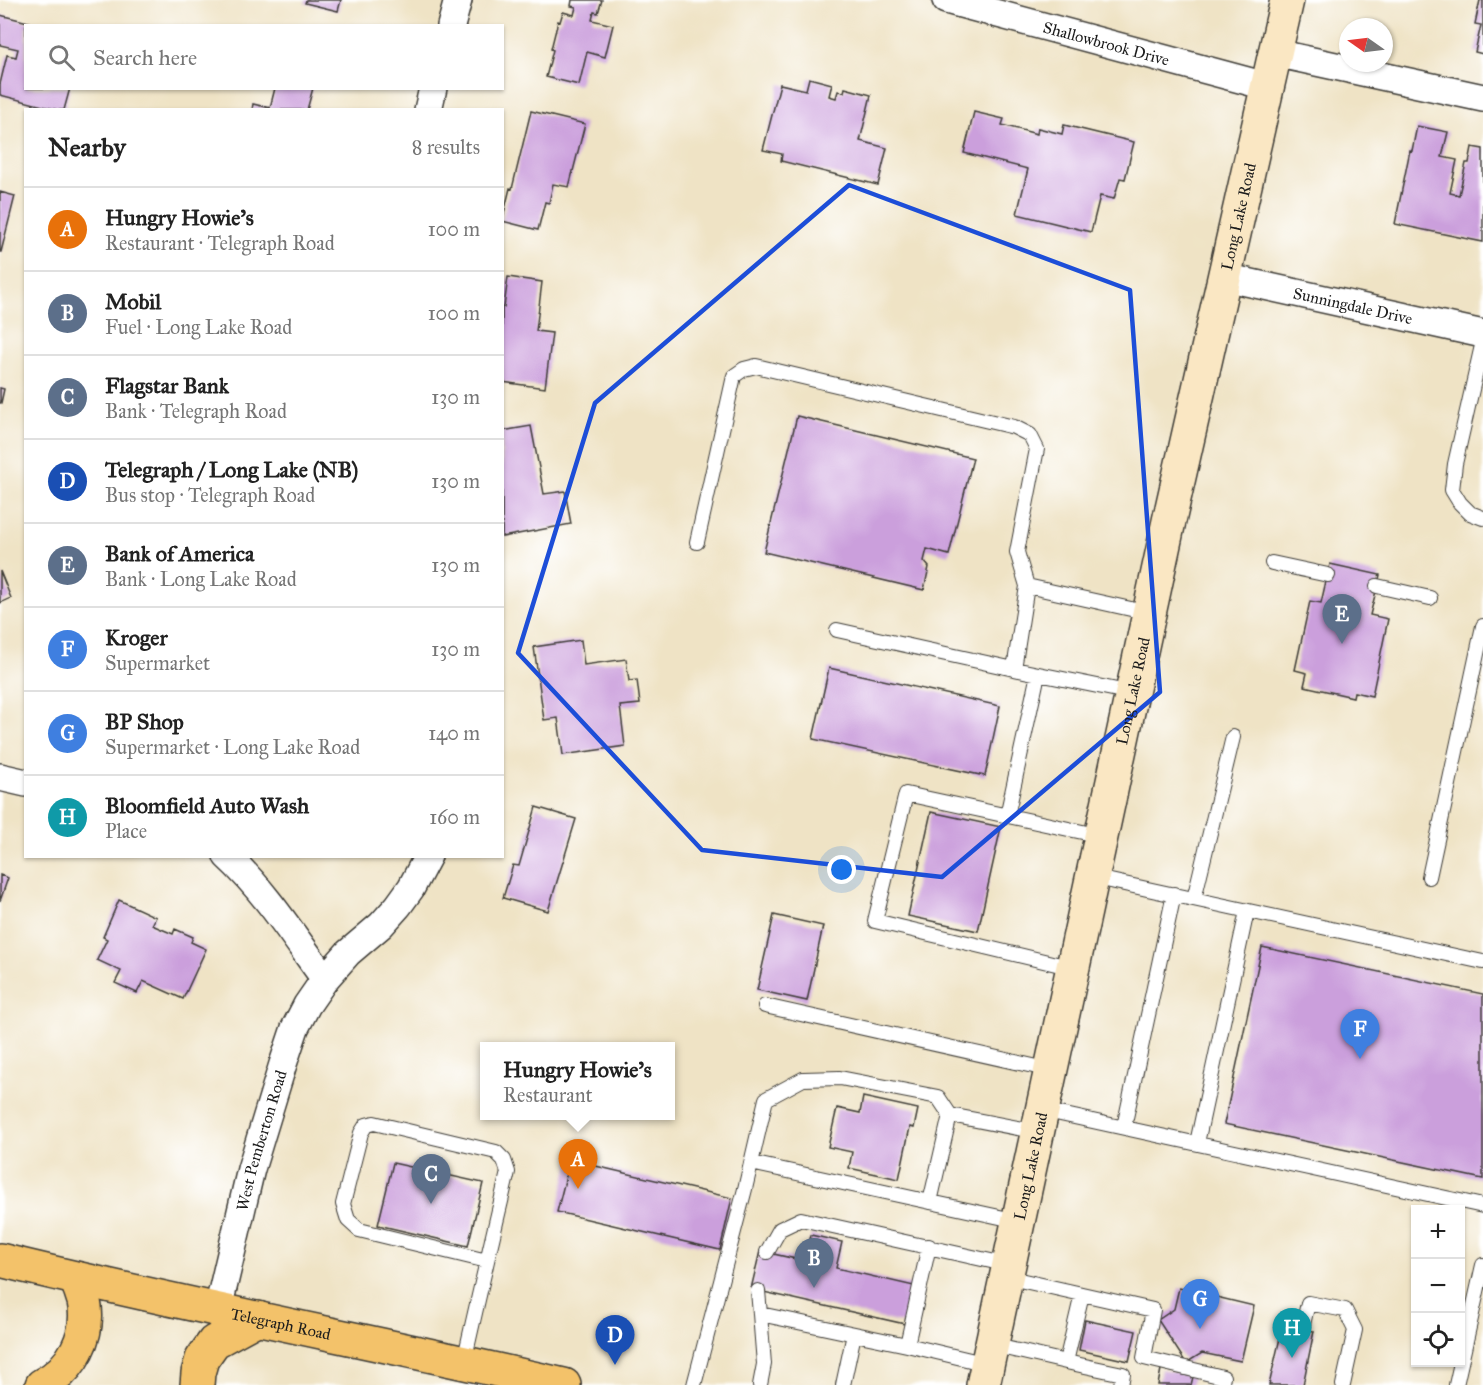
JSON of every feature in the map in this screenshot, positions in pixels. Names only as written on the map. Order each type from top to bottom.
[{"type":"highway","name":"Telegraph Road","points":[[0,1260],[76,1279],[564,1385]]},
{"type":"highway","points":[[42,1385],[62,1372],[79,1347],[85,1324],[84,1302],[76,1279]]},
{"type":"highway","points":[[197,1385],[202,1359],[214,1342],[258,1318]]},
{"type":"main road","name":"Long Lake Road","points":[[987,1365],[1149,613],[1287,0]]},
{"type":"street","points":[[452,24],[458,0]]},
{"type":"street","name":"Shallowbrook Drive","points":[[946,0],[1266,86]]},
{"type":"street","points":[[1275,53],[1483,98]]},
{"type":"street","points":[[428,108],[433,90]]},
{"type":"street","name":"Sunningdale Drive","points":[[1224,277],[1483,334]]},
{"type":"street","points":[[0,777],[24,783]]},
{"type":"street","points":[[229,858],[246,873],[265,896],[325,979]]},
{"type":"street","name":"West Pemberton Road","points":[[218,1309],[252,1169],[295,1028],[325,979],[348,953],[381,925],[398,906],[411,888],[427,858]]},
{"type":"lane","points":[[1483,341],[1455,464],[1452,490],[1470,513],[1483,518]]},
{"type":"lane","points":[[697,542],[734,376],[744,369],[756,366],[1014,427],[1030,435],[1037,449],[1017,552],[1027,586],[1014,669]]},
{"type":"lane","points":[[1272,563],[1328,575]]},
{"type":"lane","points":[[1027,586],[1149,613]]},
{"type":"lane","points":[[1377,586],[1430,598]]},
{"type":"lane","points":[[1429,877],[1483,626]]},
{"type":"lane","points":[[837,630],[1132,693]]},
{"type":"lane","points":[[1007,816],[1038,674]]},
{"type":"lane","points":[[1194,899],[1233,737]]},
{"type":"lane","points":[[1073,968],[875,921],[906,794],[1101,836]]},
{"type":"lane","points":[[1092,876],[1483,962]]},
{"type":"lane","points":[[1124,1127],[1174,894]]},
{"type":"lane","points":[[1197,1143],[1247,911]]},
{"type":"lane","points":[[765,1006],[1051,1070]]},
{"type":"lane","points":[[694,1385],[766,1099],[803,1079],[840,1078],[938,1097],[950,1114],[930,1202]]},
{"type":"lane","points":[[950,1114],[1124,1127],[1483,1206]]},
{"type":"lane","points":[[464,1362],[508,1172],[504,1160],[496,1152],[374,1123],[366,1125],[361,1133],[344,1204],[348,1220],[359,1230],[487,1261]]},
{"type":"lane","points":[[751,1163],[1018,1221]]},
{"type":"lane","points":[[760,1314],[987,1365],[1066,1362],[1122,1380],[1144,1358],[1154,1310],[1082,1294],[929,1246],[801,1219],[780,1229],[767,1252]]},
{"type":"lane","points":[[906,1345],[929,1246]]},
{"type":"lane","points":[[1456,1385],[1483,1265]]},
{"type":"lane","points":[[758,1291],[764,1364],[760,1385]]},
{"type":"lane","points":[[1066,1362],[1082,1294]]},
{"type":"lane","points":[[1302,1329],[1308,1303],[1345,1310],[1355,1330],[1343,1385]]},
{"type":"lane","points":[[843,1385],[855,1334]]},
{"type":"lane","points":[[1144,1358],[1223,1377],[1221,1385]]},
{"type":"highlighted area","points":[[849,185],[1130,290],[1160,692],[942,877],[702,850],[518,653],[595,403]]},
{"type":"building","points":[[306,0],[341,0],[338,11],[305,3]]},
{"type":"building","points":[[572,0],[602,0],[598,13],[594,12],[592,20],[613,25],[605,57],[587,52],[579,85],[546,77],[558,21],[560,22],[563,12],[574,15],[576,7],[571,6]]},
{"type":"building","points":[[1480,0],[1483,0],[1483,54],[1475,52],[1481,25],[1475,24]]},
{"type":"building","points":[[0,15],[36,24],[24,24],[24,90],[69,90],[65,108],[50,108],[0,95],[0,84],[7,55],[16,57],[18,49],[0,45]]},
{"type":"building","points":[[809,78],[832,84],[829,96],[836,98],[838,91],[844,92],[845,88],[871,95],[860,141],[887,148],[878,185],[781,161],[782,154],[763,150],[780,84],[806,90]]},
{"type":"building","points":[[274,90],[312,90],[308,108],[270,108]]},
{"type":"building","points":[[253,104],[270,108],[252,108]]},
{"type":"building","points":[[531,111],[585,124],[569,187],[553,184],[549,203],[545,202],[538,230],[504,222],[510,188],[512,189]]},
{"type":"building","points":[[974,112],[1004,119],[1002,125],[1037,134],[1038,128],[1062,134],[1064,125],[1134,142],[1125,179],[1120,178],[1114,199],[1100,196],[1091,232],[1017,214],[1028,169],[964,153]]},
{"type":"building","points":[[1417,126],[1448,132],[1442,157],[1457,160],[1450,193],[1459,195],[1472,147],[1483,149],[1483,242],[1395,224]]},
{"type":"building","points":[[0,192],[15,196],[1,252],[0,252]]},
{"type":"building","points":[[508,277],[542,282],[536,331],[552,333],[545,388],[504,382],[504,307]]},
{"type":"building","points":[[0,388],[4,389],[1,403],[0,403]]},
{"type":"building","points":[[797,416],[973,458],[949,555],[927,549],[924,561],[929,567],[924,590],[764,552]]},
{"type":"building","points":[[531,426],[544,494],[565,491],[571,524],[504,537],[504,431]]},
{"type":"building","points":[[1330,564],[1380,575],[1370,615],[1388,619],[1372,696],[1354,692],[1353,697],[1304,686],[1307,673],[1295,670],[1310,601],[1321,603]]},
{"type":"building","points":[[0,571],[11,598],[0,603]]},
{"type":"building","points":[[581,640],[584,665],[626,659],[629,681],[637,680],[640,704],[620,706],[625,746],[563,755],[558,718],[544,720],[534,647]]},
{"type":"building","points":[[829,668],[1000,706],[985,776],[813,739]]},
{"type":"building","points":[[536,807],[576,819],[548,911],[503,898],[513,865],[519,866]]},
{"type":"building","points":[[931,812],[1001,827],[978,931],[908,916]]},
{"type":"building","points":[[0,875],[8,878],[0,901]]},
{"type":"building","points":[[119,900],[156,917],[152,925],[173,934],[175,929],[193,937],[191,942],[206,949],[183,999],[143,981],[137,993],[115,983],[121,971],[97,960],[107,939],[103,937]]},
{"type":"building","points":[[774,915],[823,926],[807,1001],[757,990]]},
{"type":"building","points":[[1262,947],[1483,994],[1483,1179],[1224,1124]]},
{"type":"building","points":[[863,1097],[918,1109],[914,1128],[910,1127],[899,1179],[849,1168],[852,1152],[828,1147],[837,1108],[860,1113]]},
{"type":"building","points":[[570,1160],[732,1198],[720,1250],[557,1212]]},
{"type":"building","points":[[393,1163],[483,1183],[468,1246],[378,1225]]},
{"type":"building","points":[[811,1235],[842,1242],[836,1268],[914,1286],[905,1324],[751,1289],[760,1251],[805,1261]]},
{"type":"building","points":[[1179,1288],[1254,1306],[1241,1361],[1202,1353],[1186,1363],[1158,1320],[1174,1309]]},
{"type":"building","points":[[1085,1320],[1136,1331],[1129,1361],[1079,1350]]},
{"type":"building","points":[[1283,1325],[1314,1331],[1303,1385],[1269,1385]]},
{"type":"building","points":[[1161,1369],[1193,1377],[1191,1385],[1158,1385]]},
{"type":"place","name":"Bank of America","points":[[1342,644]]},
{"type":"place","name":"Kroger","points":[[1360,1059]]},
{"type":"place","name":"Hungry Howie's","points":[[578,1189]]},
{"type":"place","name":"Flagstar Bank","points":[[431,1204]]},
{"type":"place","name":"Mobil","points":[[814,1288]]},
{"type":"place","name":"BP Shop","points":[[1200,1329]]},
{"type":"place","name":"Bloomfield Auto Wash","points":[[1292,1358]]},
{"type":"place","name":"Telegraph / Long Lake (NB)","points":[[615,1365]]}]
